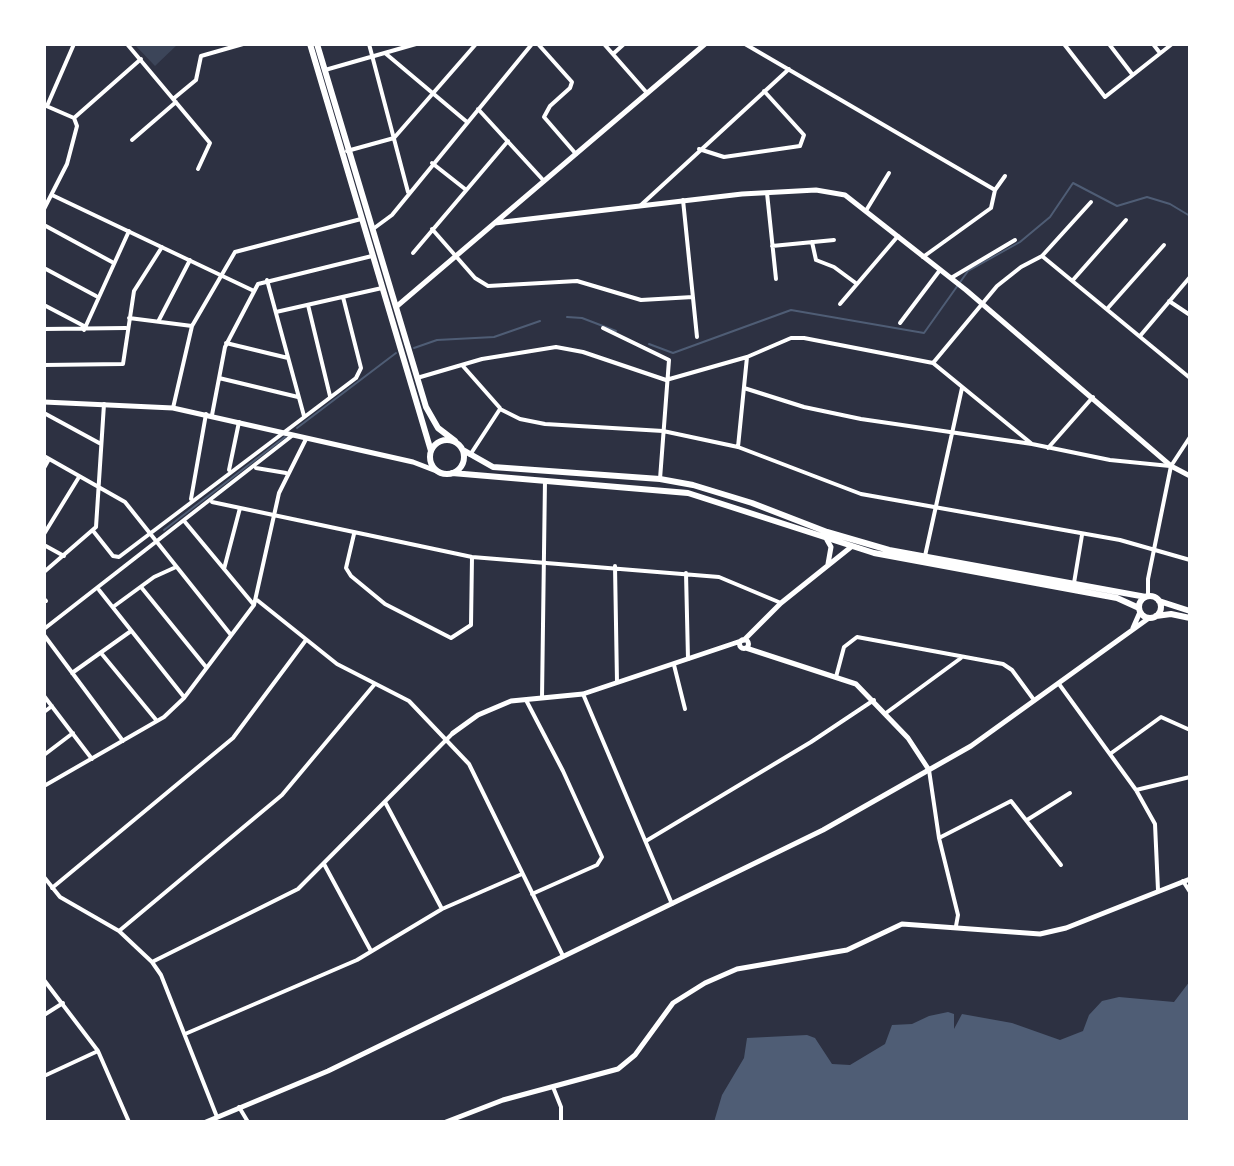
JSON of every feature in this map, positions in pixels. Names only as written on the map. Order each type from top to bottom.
[{"type":"highway","points":[[310,44],[432,464],[439,472],[688,493],[827,540],[896,559],[1117,598],[1152,617],[1171,614],[1190,618]]},
{"type":"highway","points":[[317,44],[347,151],[431,418],[470,456],[483,464],[501,468],[660,479],[727,494],[839,536],[925,556],[1147,596],[1190,611]]},
{"type":"highway","points":[[431,452],[441,441],[455,441]]},
{"type":"highway","points":[[452,473],[463,462],[463,450]]},
{"type":"highway","points":[[1140,610],[1147,596]]},
{"type":"highway","points":[[1152,617],[1160,610],[1159,600]]},
{"type":"street","points":[[44,209],[67,164],[77,126],[74,118],[46,105],[74,44]]},
{"type":"street","points":[[127,44],[210,143],[198,169]]},
{"type":"street","points":[[132,140],[196,80],[201,56],[243,44]]},
{"type":"street","points":[[369,44],[408,192]]},
{"type":"street","points":[[347,151],[394,138],[476,44]]},
{"type":"street","points":[[371,229],[386,222],[532,44]]},
{"type":"street","points":[[538,44],[572,82],[544,117],[576,154]]},
{"type":"street","points":[[604,44],[647,93]]},
{"type":"street","points":[[613,54],[624,44]]},
{"type":"street","points":[[395,308],[705,44]]},
{"type":"street","points":[[745,44],[995,190]]},
{"type":"street","points":[[1064,44],[1105,97],[1172,44]]},
{"type":"street","points":[[1109,44],[1133,75]]},
{"type":"street","points":[[1153,44],[1160,53]]},
{"type":"street","points":[[325,70],[415,45]]},
{"type":"street","points":[[385,53],[467,122]]},
{"type":"street","points":[[74,118],[141,59]]},
{"type":"street","points":[[641,205],[789,69]]},
{"type":"street","points":[[699,149],[724,157],[800,146],[804,135],[764,91]]},
{"type":"street","points":[[478,109],[544,181]]},
{"type":"street","points":[[413,253],[508,141]]},
{"type":"street","points":[[432,163],[465,189]]},
{"type":"street","points":[[867,209],[889,173]]},
{"type":"street","points":[[923,257],[991,208],[995,190],[1005,176]]},
{"type":"street","points":[[495,223],[683,200],[834,191],[867,209],[1171,466],[1190,476]]},
{"type":"street","points":[[767,193],[776,279]]},
{"type":"street","points":[[52,195],[254,291]]},
{"type":"street","points":[[683,200],[697,337]]},
{"type":"street","points":[[933,363],[1010,274],[1042,256],[1091,202]]},
{"type":"street","points":[[173,408],[192,326],[238,249],[361,219]]},
{"type":"street","points":[[1073,280],[1126,220]]},
{"type":"street","points":[[44,225],[113,263]]},
{"type":"street","points":[[432,229],[458,254],[475,278],[488,286],[577,281],[641,300],[693,297]]},
{"type":"street","points":[[84,328],[96,296],[129,231]]},
{"type":"street","points":[[840,304],[898,236]]},
{"type":"street","points":[[772,246],[834,240]]},
{"type":"street","points":[[952,279],[1015,240]]},
{"type":"street","points":[[812,242],[816,260],[834,267],[857,284]]},
{"type":"street","points":[[1106,309],[1164,245]]},
{"type":"street","points":[[44,365],[122,365],[134,291],[162,247]]},
{"type":"street","points":[[191,502],[226,343],[254,291],[267,280],[372,256]]},
{"type":"street","points":[[1042,256],[1190,378]]},
{"type":"street","points":[[159,320],[190,260]]},
{"type":"street","points":[[44,268],[96,296]]},
{"type":"street","points":[[900,323],[940,270]]},
{"type":"street","points":[[1140,337],[1190,277]]},
{"type":"street","points":[[267,280],[304,417]]},
{"type":"street","points":[[276,312],[382,288]]},
{"type":"street","points":[[94,532],[117,558],[356,378],[361,368],[343,297]]},
{"type":"street","points":[[1169,301],[1190,315]]},
{"type":"street","points":[[44,305],[84,328]]},
{"type":"street","points":[[308,305],[330,396]]},
{"type":"street","points":[[129,318],[192,326]]},
{"type":"street","points":[[44,329],[126,328]]},
{"type":"street","points":[[603,328],[663,354],[670,365],[666,380],[660,479]]},
{"type":"street","points":[[417,378],[462,365],[556,347],[583,352],[666,380],[747,357],[797,337],[933,363],[1032,444]]},
{"type":"street","points":[[226,343],[288,358]]},
{"type":"street","points":[[738,447],[747,357]]},
{"type":"street","points":[[462,365],[500,409],[520,419],[545,424],[663,431],[738,447],[861,494],[1083,534],[1190,560]]},
{"type":"street","points":[[219,378],[299,397]]},
{"type":"street","points":[[744,388],[819,411],[1032,444],[1110,460],[1171,466]]},
{"type":"street","points":[[925,556],[962,388]]},
{"type":"street","points":[[1048,448],[1093,397]]},
{"type":"street","points":[[44,401],[173,408],[413,462],[439,472]]},
{"type":"street","points":[[44,572],[94,532],[98,522],[104,404]]},
{"type":"street","points":[[470,456],[500,409]]},
{"type":"street","points":[[44,413],[101,444]]},
{"type":"street","points":[[229,472],[239,422]]},
{"type":"street","points":[[123,741],[44,632],[293,435]]},
{"type":"street","points":[[1147,596],[1171,466],[1190,437]]},
{"type":"street","points":[[44,786],[157,721],[184,698],[257,600],[286,473],[306,439]]},
{"type":"street","points":[[413,462],[423,461],[431,452]]},
{"type":"street","points":[[44,468],[46,458],[99,488],[116,494],[231,635]]},
{"type":"street","points":[[254,468],[286,473]]},
{"type":"street","points":[[44,534],[79,477]]},
{"type":"street","points":[[542,698],[545,479]]},
{"type":"street","points":[[212,502],[472,557],[615,566],[732,580],[781,603]]},
{"type":"street","points":[[224,569],[240,508]]},
{"type":"street","points":[[185,522],[254,605]]},
{"type":"street","points":[[354,534],[346,568],[351,576],[385,604],[451,638],[471,625],[472,557]]},
{"type":"street","points":[[1074,583],[1083,534]]},
{"type":"street","points":[[827,540],[831,547],[828,564]]},
{"type":"street","points":[[44,545],[64,556]]},
{"type":"street","points":[[152,962],[287,896],[324,864],[445,738],[496,706],[583,694],[744,643],[781,603],[851,547]]},
{"type":"street","points":[[615,566],[617,682]]},
{"type":"street","points":[[113,607],[176,567]]},
{"type":"street","points":[[686,573],[688,660]]},
{"type":"street","points":[[141,587],[206,667]]},
{"type":"street","points":[[99,590],[184,698]]},
{"type":"street","points":[[257,600],[306,640],[374,685],[409,701],[469,764],[563,956]]},
{"type":"street","points":[[1133,628],[1140,610]]},
{"type":"street","points":[[206,1122],[328,1071],[823,830],[971,746],[1152,617]]},
{"type":"street","points":[[72,673],[131,631]]},
{"type":"street","points":[[836,677],[844,647],[857,637],[1003,664],[1012,670],[1034,700]]},
{"type":"street","points":[[52,888],[233,738],[306,640]]},
{"type":"street","points":[[744,643],[757,651],[856,684],[886,713],[929,770],[939,838],[958,915],[956,926]]},
{"type":"street","points":[[101,653],[157,721]]},
{"type":"street","points":[[886,713],[962,657]]},
{"type":"street","points":[[674,665],[685,709]]},
{"type":"street","points":[[1059,684],[1136,790],[1155,824],[1158,890]]},
{"type":"street","points":[[119,931],[282,795],[374,685]]},
{"type":"street","points":[[583,694],[672,904]]},
{"type":"street","points":[[44,696],[92,759]]},
{"type":"street","points":[[526,700],[602,857],[597,865],[532,894]]},
{"type":"street","points":[[646,841],[811,742],[874,700]]},
{"type":"street","points":[[44,712],[52,706]]},
{"type":"street","points":[[1110,754],[1161,717],[1190,730]]},
{"type":"street","points":[[44,755],[73,733]]},
{"type":"street","points":[[1136,790],[1190,777]]},
{"type":"street","points":[[1027,820],[1070,793]]},
{"type":"street","points":[[385,801],[442,909]]},
{"type":"street","points":[[939,838],[1007,801],[1014,804],[1061,865]]},
{"type":"street","points":[[324,864],[371,951]]},
{"type":"street","points":[[185,1034],[371,951],[442,909],[522,874]]},
{"type":"street","points":[[44,877],[63,900],[119,931],[152,962],[185,1034],[217,1117]]},
{"type":"street","points":[[446,1122],[503,1100],[626,1064],[673,1003],[726,973],[847,950],[897,925],[956,926],[1040,934],[1066,928],[1186,880],[1190,892]]},
{"type":"street","points":[[44,980],[98,1051],[129,1122]]},
{"type":"street","points":[[44,1015],[63,1003]]},
{"type":"street","points":[[44,1076],[98,1051]]},
{"type":"street","points":[[553,1087],[561,1107],[561,1122]]},
{"type":"street","points":[[239,1107],[248,1122]]},
{"type":"shaded area","points":[[134,44],[178,44],[155,66]]},
{"type":"shaded area","points":[[1190,981],[1190,1122],[714,1122],[722,1095],[744,1058],[747,1038],[807,1035],[815,1038],[832,1064],[850,1065],[885,1044],[892,1025],[912,1024],[948,1012],[954,1014],[954,1029],[962,1014],[1012,1023],[1060,1040],[1083,1031],[1089,1015],[1102,1001],[1119,997],[1174,1002]]},
{"type":"waterway","points":[[649,344],[673,353],[791,310],[924,333],[968,271],[1020,242],[1050,217],[1073,183],[1117,206],[1147,197],[1170,204],[1190,216]]},
{"type":"waterway","points":[[567,317],[582,318],[616,331]]},
{"type":"waterway","points":[[414,348],[437,340],[494,337],[540,321]]},
{"type":"waterway","points":[[297,428],[396,353]]},
{"type":"waterway","points":[[164,530],[285,437]]}]
